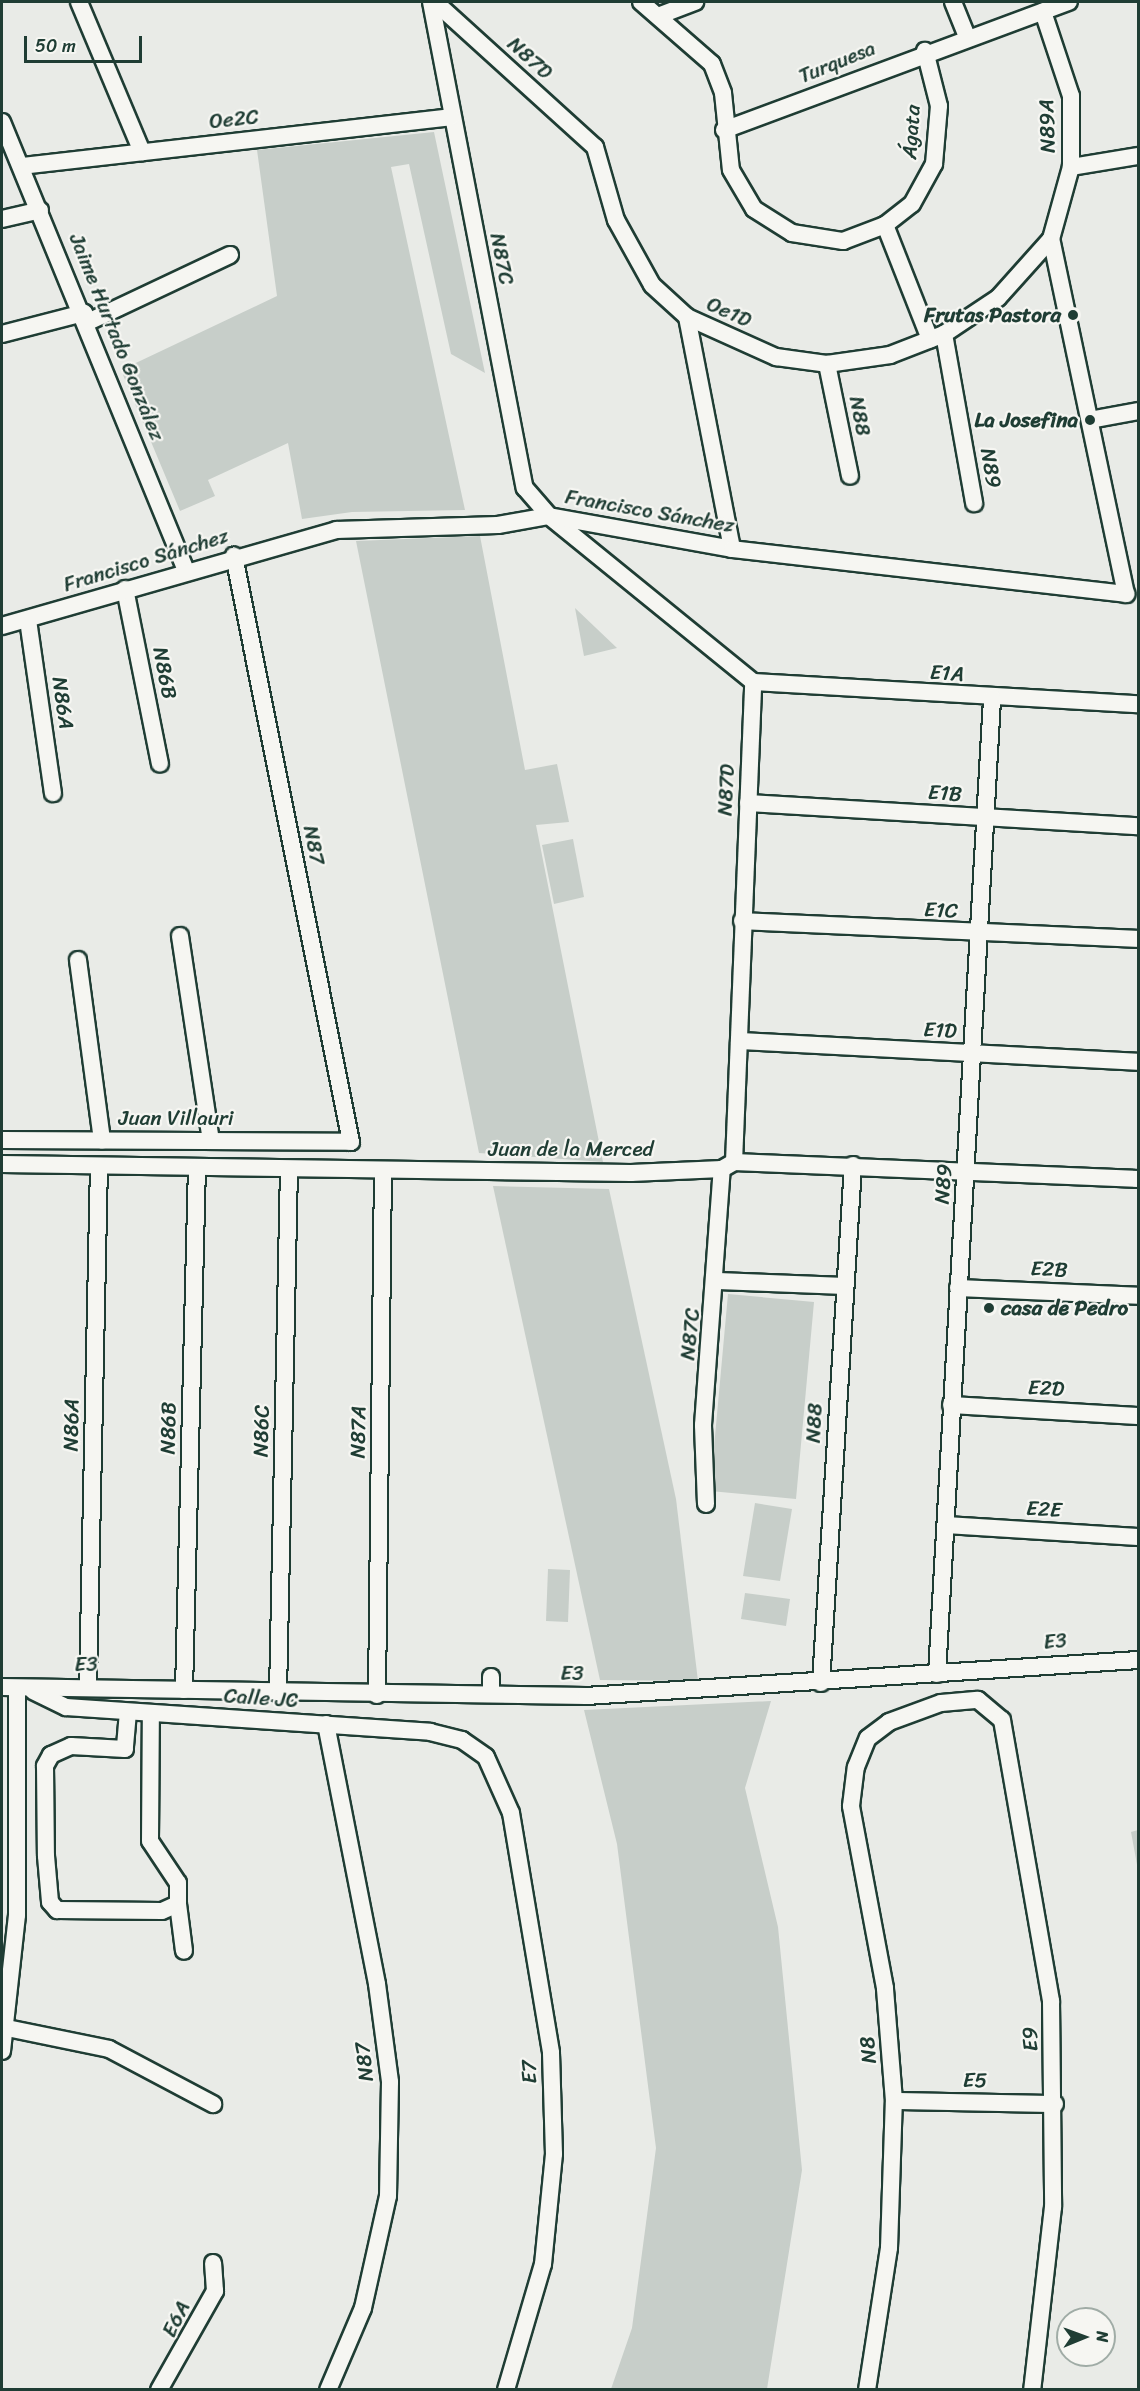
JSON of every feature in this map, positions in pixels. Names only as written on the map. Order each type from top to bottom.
[{"type":"street","points":[[79,2],[142,152]]},
{"type":"street","name":"N87C","points":[[433,2],[451,117],[525,488],[549,516]]},
{"type":"street","name":"N87D","points":[[433,2],[595,147]]},
{"type":"street","points":[[641,2],[712,64],[723,93],[724,130]]},
{"type":"street","points":[[658,16],[695,2]]},
{"type":"street","points":[[953,2],[967,37]]},
{"type":"street","name":"Turquesa","points":[[724,130],[925,51],[1069,2]]},
{"type":"street","name":"N89A","points":[[937,336],[998,298],[1051,239],[1071,167],[1071,96],[1043,12]]},
{"type":"street","name":"Ágata","points":[[724,130],[731,170],[754,209],[792,233],[843,241],[885,225],[912,204],[934,164],[939,106],[925,51]]},
{"type":"street","name":"Oe2C","points":[[22,166],[451,117]]},
{"type":"street","name":"Jaime Hurtado González","points":[[2,122],[8,149],[22,166],[86,318],[186,570]]},
{"type":"street","name":"Oe1D","points":[[595,147],[616,220],[652,285],[687,317],[776,357],[827,364],[890,355],[937,336]]},
{"type":"street","points":[[1071,167],[1138,156]]},
{"type":"street","points":[[2,219],[40,210]]},
{"type":"street","name":"N89","points":[[885,225],[937,336],[974,503]]},
{"type":"street","name":"N89A","points":[[1051,239],[1090,420]]},
{"type":"street","points":[[2,334],[86,318],[230,255]]},
{"type":"street","points":[[687,317],[732,549]]},
{"type":"street","name":"N88","points":[[827,364],[850,476]]},
{"type":"street","points":[[1090,420],[1138,411]]},
{"type":"street","name":"Francisco Sánchez","points":[[2,626],[234,556],[336,530],[498,525],[549,516],[732,549],[1126,594],[1090,420]]},
{"type":"street","points":[[549,516],[753,682]]},
{"type":"street","name":"N87","points":[[234,556],[351,1142]]},
{"type":"street","name":"N86B","points":[[126,589],[160,764]]},
{"type":"street","name":"N86A","points":[[28,620],[54,793]]},
{"type":"street","name":"N87D","points":[[728,1166],[739,1041],[753,682]]},
{"type":"street","name":"E1A","points":[[753,682],[992,698],[1138,704]]},
{"type":"street","name":"N89","points":[[937,1674],[992,698]]},
{"type":"street","name":"E1B","points":[[748,803],[1138,826]]},
{"type":"street","name":"E1C","points":[[742,921],[980,934],[1138,939]]},
{"type":"street","points":[[180,936],[211,1140]]},
{"type":"street","points":[[78,960],[102,1140]]},
{"type":"street","name":"E1D","points":[[739,1041],[1138,1062]]},
{"type":"street","name":"Juan Villauri","points":[[2,1140],[351,1142]]},
{"type":"street","name":"Juan de la Merced","points":[[2,1164],[383,1170],[853,1164],[1138,1179]]},
{"type":"street","name":"N88","points":[[821,1683],[853,1164]]},
{"type":"street","name":"N86A","points":[[88,1685],[99,1166]]},
{"type":"street","name":"N87C","points":[[706,1503],[703,1425],[728,1166]]},
{"type":"street","name":"N86B","points":[[184,1689],[197,1167]]},
{"type":"street","name":"N86C","points":[[278,1693],[289,1170]]},
{"type":"street","name":"N87A","points":[[377,1695],[383,1170]]},
{"type":"street","points":[[718,1281],[845,1286]]},
{"type":"street","name":"E2B","points":[[958,1288],[1138,1296]]},
{"type":"street","name":"E2D","points":[[951,1405],[1138,1416]]},
{"type":"street","name":"E2E","points":[[946,1525],[1138,1537]]},
{"type":"street","name":"E3","points":[[11,1688],[88,1685],[377,1695],[491,1686],[586,1696],[821,1683],[1138,1660]]},
{"type":"street","points":[[2,2051],[7,2028],[17,1915],[11,1688]]},
{"type":"street","name":"Calle JC","points":[[11,1688],[66,1707],[430,1732],[462,1740],[486,1757]]},
{"type":"street","name":"N8","points":[[867,2390],[889,2248],[894,2101],[885,1988],[851,1806],[856,1767],[868,1738],[890,1722],[941,1703],[978,1700]]},
{"type":"street","name":"E9","points":[[978,1700],[993,1707],[1004,1731],[1051,2001],[1055,2104],[1053,2207],[1032,2390]]},
{"type":"street","points":[[128,1712],[125,1749],[71,1746],[51,1755],[45,1766],[41,1788],[50,1902],[57,1910],[71,1911],[162,1911],[178,1904]]},
{"type":"street","points":[[151,1713],[150,1841],[178,1883],[183,1951]]},
{"type":"street","name":"N87","points":[[326,1724],[377,1984],[390,2082],[388,2196],[363,2308],[328,2390]]},
{"type":"street","name":"E7","points":[[486,1757],[511,1813],[551,2053],[554,2154],[543,2264],[506,2390]]},
{"type":"street","points":[[7,2028],[109,2049],[213,2104]]},
{"type":"street","name":"E5","points":[[894,2101],[1055,2104]]},
{"type":"street","name":"E6A","points":[[164,2388],[215,2291],[213,2263]]},
{"type":"shaded area","points":[[434,132],[485,373],[451,354],[409,164],[391,167],[465,510],[352,512],[302,519],[288,443],[208,480],[215,496],[180,511],[121,370],[277,296],[257,150]]},
{"type":"shaded area","points":[[480,536],[525,770],[557,764],[569,822],[536,825],[603,1162],[479,1153],[356,541]]},
{"type":"shaded area","points":[[575,608],[617,648],[584,656]]},
{"type":"shaded area","points":[[573,839],[584,897],[554,904],[542,845]]},
{"type":"shaded area","points":[[493,1186],[609,1189],[676,1499],[698,1681],[600,1680]]},
{"type":"shaded area","points":[[728,1294],[814,1302],[796,1499],[710,1491]]},
{"type":"shaded area","points":[[755,1503],[792,1509],[780,1581],[743,1576]]},
{"type":"shaded area","points":[[548,1569],[570,1570],[568,1622],[546,1621]]},
{"type":"shaded area","points":[[745,1593],[790,1599],[786,1626],[741,1619]]},
{"type":"shaded area","points":[[771,1701],[745,1788],[778,1927],[802,2170],[767,2389],[611,2389],[632,2328],[656,2148],[617,1844],[584,1710]]},
{"type":"shaded area","points":[[1138,1830],[1138,1870],[1131,1832]]},
{"type":"place","name":"Frutas Pastora","points":[[1073,315]]},
{"type":"place","name":"La Josefina","points":[[1090,420]]},
{"type":"place","name":"casa de Pedro","points":[[989,1308]]}]
